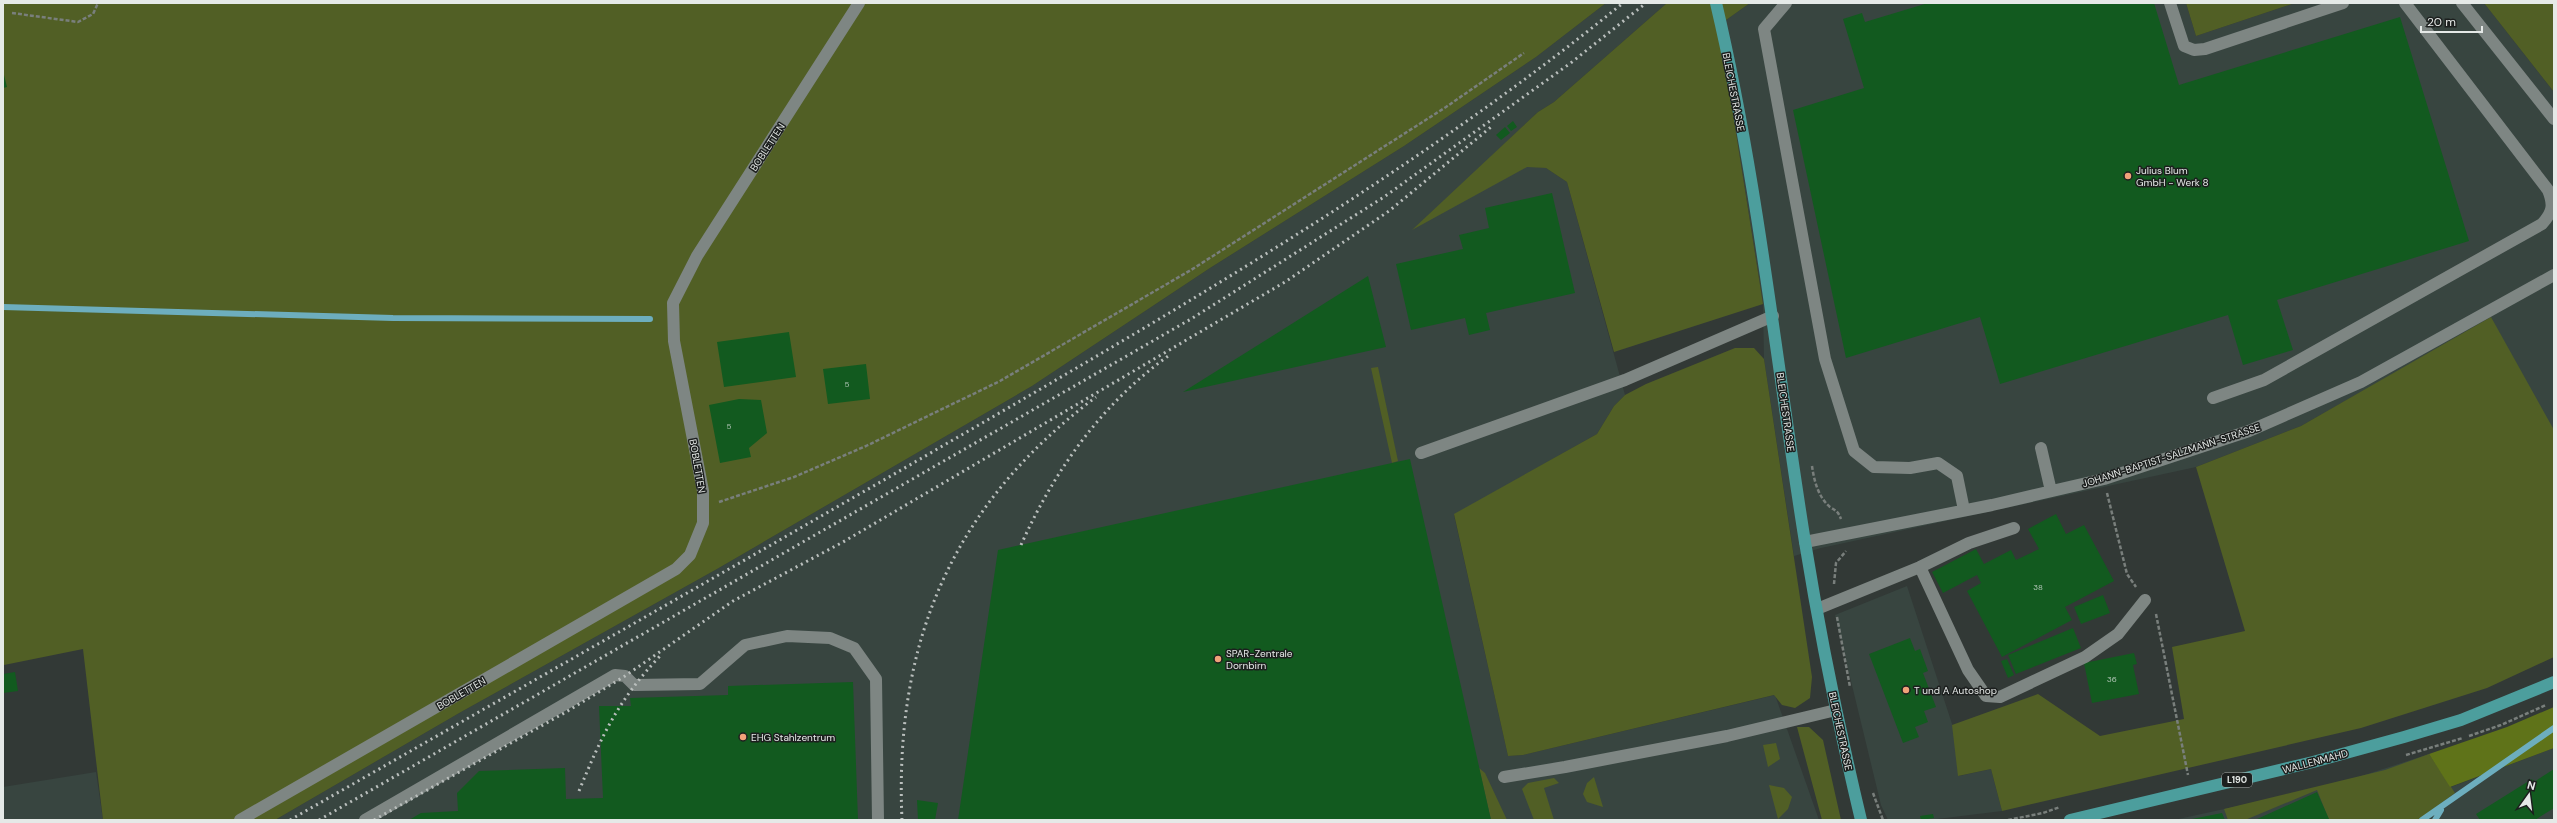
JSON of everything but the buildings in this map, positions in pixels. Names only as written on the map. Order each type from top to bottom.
[{"type":"main road","name":"BLEICHESTRASSE","points":[[1716,3],[1755,196],[1805,542],[1836,710],[1861,820]]},
{"type":"main road","name":"WALLENMAHD","points":[[2070,820],[2192,792],[2320,760],[2454,722],[2554,682]]},
{"type":"street","name":"BOBLETTEN","points":[[240,820],[676,569],[690,555],[703,523],[703,491],[674,341],[673,303],[697,256],[859,3]]},
{"type":"street","points":[[1786,3],[1764,29],[1825,359],[1854,451],[1874,467],[1910,468],[1938,464],[1957,476],[1964,510]]},
{"type":"street","points":[[2170,3],[2184,46],[2194,50],[2205,49],[2343,3]]},
{"type":"street","points":[[2213,398],[2264,380],[2542,224],[2551,214],[2553,203],[2548,190],[2405,3]]},
{"type":"street","points":[[2462,3],[2554,118]]},
{"type":"street","name":"JOHANN-BAPTIST-SALZMANN-STRASSE","points":[[1805,542],[1964,510],[2104,479],[2249,432],[2361,382],[2554,275]]},
{"type":"street","points":[[1421,453],[1625,380],[1773,316]]},
{"type":"street","points":[[2041,448],[2051,491]]},
{"type":"street","points":[[1817,609],[1835,604],[1968,543],[2014,528]]},
{"type":"street","points":[[1920,566],[1968,670],[1986,696],[2000,697],[2085,657],[2118,634],[2145,600]]},
{"type":"street","points":[[365,820],[615,675],[625,676],[634,685],[700,684],[745,645],[787,636],[830,638],[854,648],[876,679],[878,820]]},
{"type":"street","points":[[1504,777],[1727,736],[1836,710]]},
{"type":"path","points":[[12,13],[78,22],[93,14],[98,3]]},
{"type":"path","points":[[703,506],[743,496],[794,477],[873,443],[1000,381],[1191,270],[1446,107],[1524,53]]},
{"type":"path","points":[[2104,479],[2127,574],[2155,613],[2192,792]]},
{"type":"path","points":[[1851,548],[1836,563],[1834,574],[1835,604],[1851,690]]},
{"type":"path","points":[[1872,789],[1883,820]]},
{"type":"path","points":[[2008,820],[2042,813],[2063,806]]},
{"type":"shaded area","points":[[1606,3],[1667,3],[1554,102],[1538,112],[1497,151],[1488,187],[1527,166],[1546,168],[1567,182],[1625,395],[1614,406],[1597,434],[1454,515],[1508,756],[1523,755],[1775,695],[1819,820],[275,820],[461,712],[717,569],[1032,386],[1210,268],[1404,146],[1536,57]]},
{"type":"shaded area","points":[[1750,3],[2186,3],[2196,36],[2295,3],[2484,3],[2554,92],[2554,432],[2491,318],[2301,426],[2196,467],[1821,548],[1794,556],[1764,359],[1763,304],[1719,25]]},
{"type":"shaded area","points":[[1907,586],[1953,727],[1959,776],[1991,769],[2002,811],[1929,820],[1888,820],[1881,805],[1835,615]]},
{"type":"shaded area","points":[[2554,748],[2554,820],[2174,820],[2334,785],[2429,754],[2451,787]]},
{"type":"shaded area","points":[[96,772],[103,820],[3,820],[3,787]]},
{"type":"green space","points":[[3,3],[1606,3],[1536,57],[1404,146],[1210,268],[1032,386],[717,569],[461,712],[275,820],[103,820],[83,649],[4,665]]},
{"type":"green space","points":[[1667,3],[1750,3],[1719,25],[1763,304],[1614,352],[1567,182],[1546,168],[1527,167],[1412,230],[1538,112],[1554,102]]},
{"type":"green space","points":[[2186,3],[2295,3],[2196,36]]},
{"type":"green space","points":[[2484,3],[2554,3],[2554,92]]},
{"type":"green space","points":[[2491,317],[2554,430],[2554,657],[2487,688],[2361,728],[2002,811],[1991,769],[1958,776],[1952,725],[2038,694],[2100,736],[2184,719],[2172,647],[2245,631],[2196,467],[2301,426]]},
{"type":"green space","points":[[1735,348],[1754,348],[1764,359],[1812,677],[1810,698],[1795,708],[1782,705],[1774,695],[1523,755],[1508,756],[1454,514],[1597,434],[1614,406],[1625,395],[1646,384]]},
{"type":"green space","points":[[1378,367],[1398,461],[1392,463],[1371,368]]},
{"type":"green space","points":[[2554,707],[2554,748],[2450,787],[2429,754],[2507,727]]},
{"type":"green space","points":[[1797,727],[1809,727],[1823,740],[1841,820],[1822,820]]},
{"type":"green space","points":[[1776,743],[1780,759],[1768,767],[1763,745]]},
{"type":"green space","points":[[2429,754],[2455,793],[2418,820],[2329,820],[2317,790],[2245,820],[2228,820],[2224,809],[2385,770]]},
{"type":"green space","points":[[1479,768],[1485,773],[1507,820],[1491,820]]},
{"type":"green space","points":[[1594,777],[1603,807],[1587,802],[1583,794],[1587,783]]},
{"type":"green space","points":[[1554,778],[1559,783],[1544,788],[1554,820],[1534,820],[1522,789],[1528,783]]},
{"type":"green space","points":[[1769,785],[1784,788],[1792,797],[1788,809],[1778,819]]},
{"type":"waterway","points":[[3,307],[393,318],[650,319]]},
{"type":"waterway","points":[[2422,820],[2554,728]]},
{"type":"waterway","points":[[2435,820],[2441,810]]},
{"type":"railway","points":[[290,820],[881,482],[1219,283],[1303,231],[1466,122],[1545,64],[1623,3]]},
{"type":"railway","points":[[319,820],[1191,319],[1384,197],[1572,62],[1646,3]]},
{"type":"railway","points":[[374,820],[566,712],[625,676],[733,601],[843,542],[1285,282],[1389,211],[1491,127]]},
{"type":"railway","points":[[1021,545],[1049,490],[1083,439],[1124,393],[1146,373],[1171,354]]},
{"type":"railway","points":[[902,820],[902,755],[909,694],[922,636],[942,582],[969,531],[1004,484],[1046,439],[1096,397]]},
{"type":"railway","points":[[579,791],[595,752],[612,719],[633,687],[661,655]]},
{"type":"place","name":"Julius Blum GmbH - Werk 8","points":[[2128,176]]},
{"type":"place","name":"SPAR-Zentrale Dornbirn","points":[[1218,659]]},
{"type":"place","name":"T und A Autoshop","points":[[1906,690]]},
{"type":"place","name":"EHG Stahlzentrum","points":[[743,737]]}]
